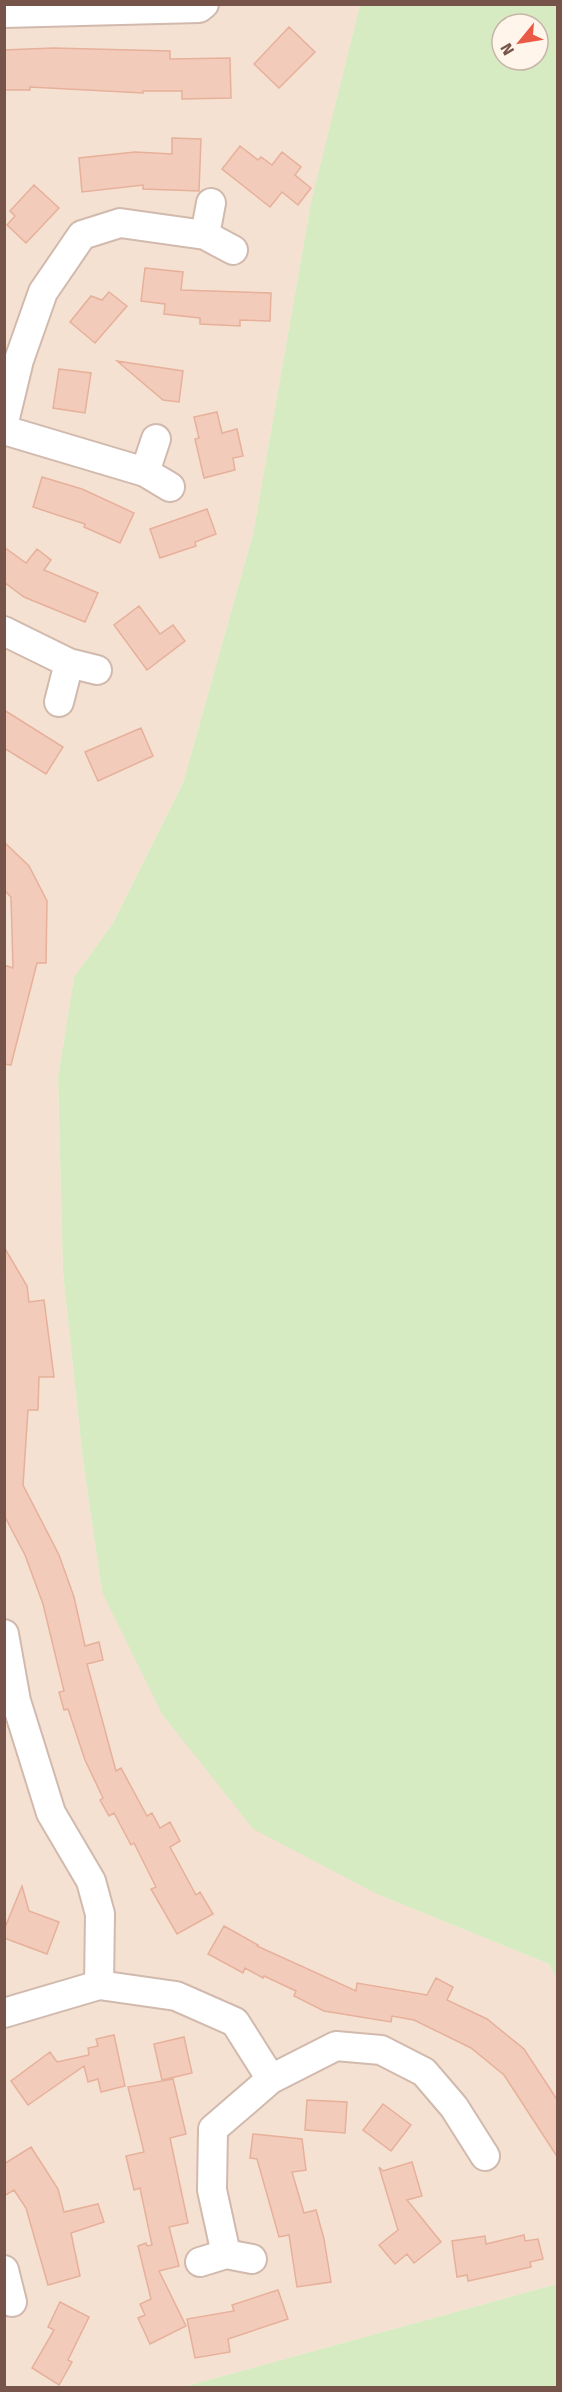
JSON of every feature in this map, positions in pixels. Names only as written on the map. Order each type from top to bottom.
[{"type":"street","points":[[4,13],[104,8],[199,8],[204,4]]},
{"type":"street","points":[[205,235],[211,204]]},
{"type":"street","points":[[4,422],[12,359],[43,292],[82,235],[120,223],[205,235],[233,250]]},
{"type":"street","points":[[4,430],[145,472],[170,487]]},
{"type":"street","points":[[145,472],[156,439]]},
{"type":"street","points":[[4,631],[69,663],[97,670]]},
{"type":"street","points":[[59,702],[69,663]]},
{"type":"street","points":[[4,1635],[16,1701],[51,1813],[91,1881],[100,1914],[99,1985]]},
{"type":"street","points":[[4,2013],[99,1985],[176,1996],[236,2022],[271,2079]]},
{"type":"street","points":[[226,2258],[212,2190],[213,2129],[271,2079],[336,2046],[381,2050],[424,2072],[454,2107],[485,2156]]},
{"type":"shaded area","points":[[5,5],[360,5],[311,202],[253,534],[183,783],[113,923],[74,977],[58,1077],[63,1273],[83,1461],[102,1592],[377,1894],[549,1964],[557,1979],[557,2284],[183,2387],[5,2388]]},
{"type":"green space","points":[[360,5],[557,5],[557,1979],[549,1964],[377,1894],[253,1829],[162,1714],[102,1592],[83,1461],[63,1273],[58,1077],[74,977],[113,923],[183,783],[253,534],[311,202]]},
{"type":"green space","points":[[557,2284],[557,2387],[183,2387]]},
{"type":"building","points":[[289,27],[315,52],[279,88],[254,64]]},
{"type":"building","points":[[53,48],[170,51],[170,59],[230,58],[231,98],[182,99],[182,91],[143,91],[143,93],[30,87],[30,90],[4,90],[4,50]]},
{"type":"building","points":[[172,138],[201,139],[199,191],[143,189],[143,185],[82,192],[79,158],[135,152],[172,154]]},
{"type":"building","points":[[240,146],[258,160],[261,157],[272,165],[282,152],[301,167],[295,175],[311,188],[298,205],[282,192],[270,207],[222,169]]},
{"type":"building","points":[[34,185],[59,208],[26,243],[7,225],[15,216],[10,211]]},
{"type":"building","points":[[145,268],[183,272],[181,290],[271,293],[270,321],[240,320],[240,326],[200,324],[200,318],[164,314],[165,304],[141,301]]},
{"type":"building","points":[[109,292],[127,306],[95,343],[70,322],[91,296],[102,300]]},
{"type":"building","points":[[117,361],[183,371],[179,402],[163,400]]},
{"type":"building","points":[[59,369],[91,373],[85,413],[53,408]]},
{"type":"building","points":[[217,412],[222,433],[237,429],[243,456],[233,458],[235,470],[204,478],[195,439],[199,438],[194,417]]},
{"type":"building","points":[[42,477],[82,489],[134,513],[120,543],[84,527],[85,524],[33,507]]},
{"type":"building","points":[[207,509],[216,534],[195,542],[196,546],[160,558],[150,529]]},
{"type":"building","points":[[4,547],[26,563],[37,549],[51,560],[44,570],[98,593],[85,622],[24,597],[4,582]]},
{"type":"building","points":[[139,606],[160,634],[173,625],[185,641],[147,670],[114,625]]},
{"type":"building","points":[[4,710],[63,747],[46,774],[4,748]]},
{"type":"building","points":[[141,728],[153,756],[98,781],[85,752]]},
{"type":"building","points":[[4,842],[29,866],[47,901],[46,963],[37,963],[11,1065],[4,1064],[4,965],[13,968],[11,897],[4,890]]},
{"type":"building","points":[[4,1247],[27,1286],[29,1302],[44,1300],[54,1377],[39,1377],[38,1410],[28,1410],[23,1485],[59,1555],[74,1597],[85,1646],[99,1642],[103,1660],[87,1664],[116,1771],[121,1768],[147,1816],[152,1813],[160,1828],[170,1822],[180,1841],[170,1847],[196,1895],[200,1892],[213,1914],[177,1934],[151,1889],[156,1887],[134,1843],[131,1845],[114,1813],[109,1816],[100,1800],[103,1798],[85,1760],[68,1709],[64,1710],[59,1692],[64,1691],[43,1604],[25,1555],[4,1515]]},
{"type":"building","points":[[22,1886],[29,1911],[59,1922],[47,1954],[4,1938],[4,1930]]},
{"type":"building","points":[[224,1926],[257,1946],[356,1991],[357,1983],[427,1995],[436,1978],[453,1987],[447,2000],[487,2019],[524,2049],[558,2101],[558,2158],[504,2075],[471,2048],[414,2020],[392,2016],[391,2022],[324,2011],[294,1996],[296,1991],[245,1968],[243,1973],[208,1954]]},
{"type":"building","points":[[114,2035],[125,2086],[101,2092],[98,2079],[88,2082],[84,2066],[28,2105],[11,2081],[50,2052],[57,2062],[89,2055],[88,2048],[98,2046],[96,2039]]},
{"type":"building","points":[[184,2037],[192,2073],[162,2080],[154,2044]]},
{"type":"building","points":[[173,2079],[186,2134],[170,2138],[188,2223],[169,2227],[179,2266],[159,2271],[186,2326],[150,2344],[138,2318],[145,2315],[140,2304],[151,2299],[138,2246],[146,2243],[147,2246],[152,2245],[140,2188],[134,2190],[126,2156],[144,2152],[128,2087]]},
{"type":"building","points":[[307,2100],[347,2102],[345,2133],[305,2130]]},
{"type":"building","points":[[383,2104],[411,2125],[391,2151],[363,2130]]},
{"type":"building","points":[[253,2134],[302,2139],[306,2170],[292,2172],[304,2213],[316,2210],[324,2239],[331,2282],[297,2287],[289,2235],[279,2237],[257,2159],[250,2158]]},
{"type":"building","points":[[31,2147],[58,2189],[64,2212],[98,2204],[104,2222],[71,2233],[80,2276],[48,2285],[26,2208],[14,2190],[4,2196],[4,2164]]},
{"type":"building","points":[[412,2162],[422,2196],[407,2200],[441,2242],[414,2263],[407,2254],[395,2264],[379,2245],[398,2230],[379,2167],[383,2171]]},
{"type":"building","points":[[524,2235],[525,2241],[538,2239],[543,2259],[530,2262],[531,2267],[468,2281],[467,2275],[457,2277],[452,2241],[485,2236],[486,2244]]},
{"type":"building","points":[[278,2290],[288,2319],[228,2339],[230,2352],[195,2358],[187,2319],[234,2311],[232,2305]]},
{"type":"building","points":[[60,2302],[89,2317],[68,2360],[72,2362],[59,2385],[32,2368],[54,2330],[48,2327]]}]
